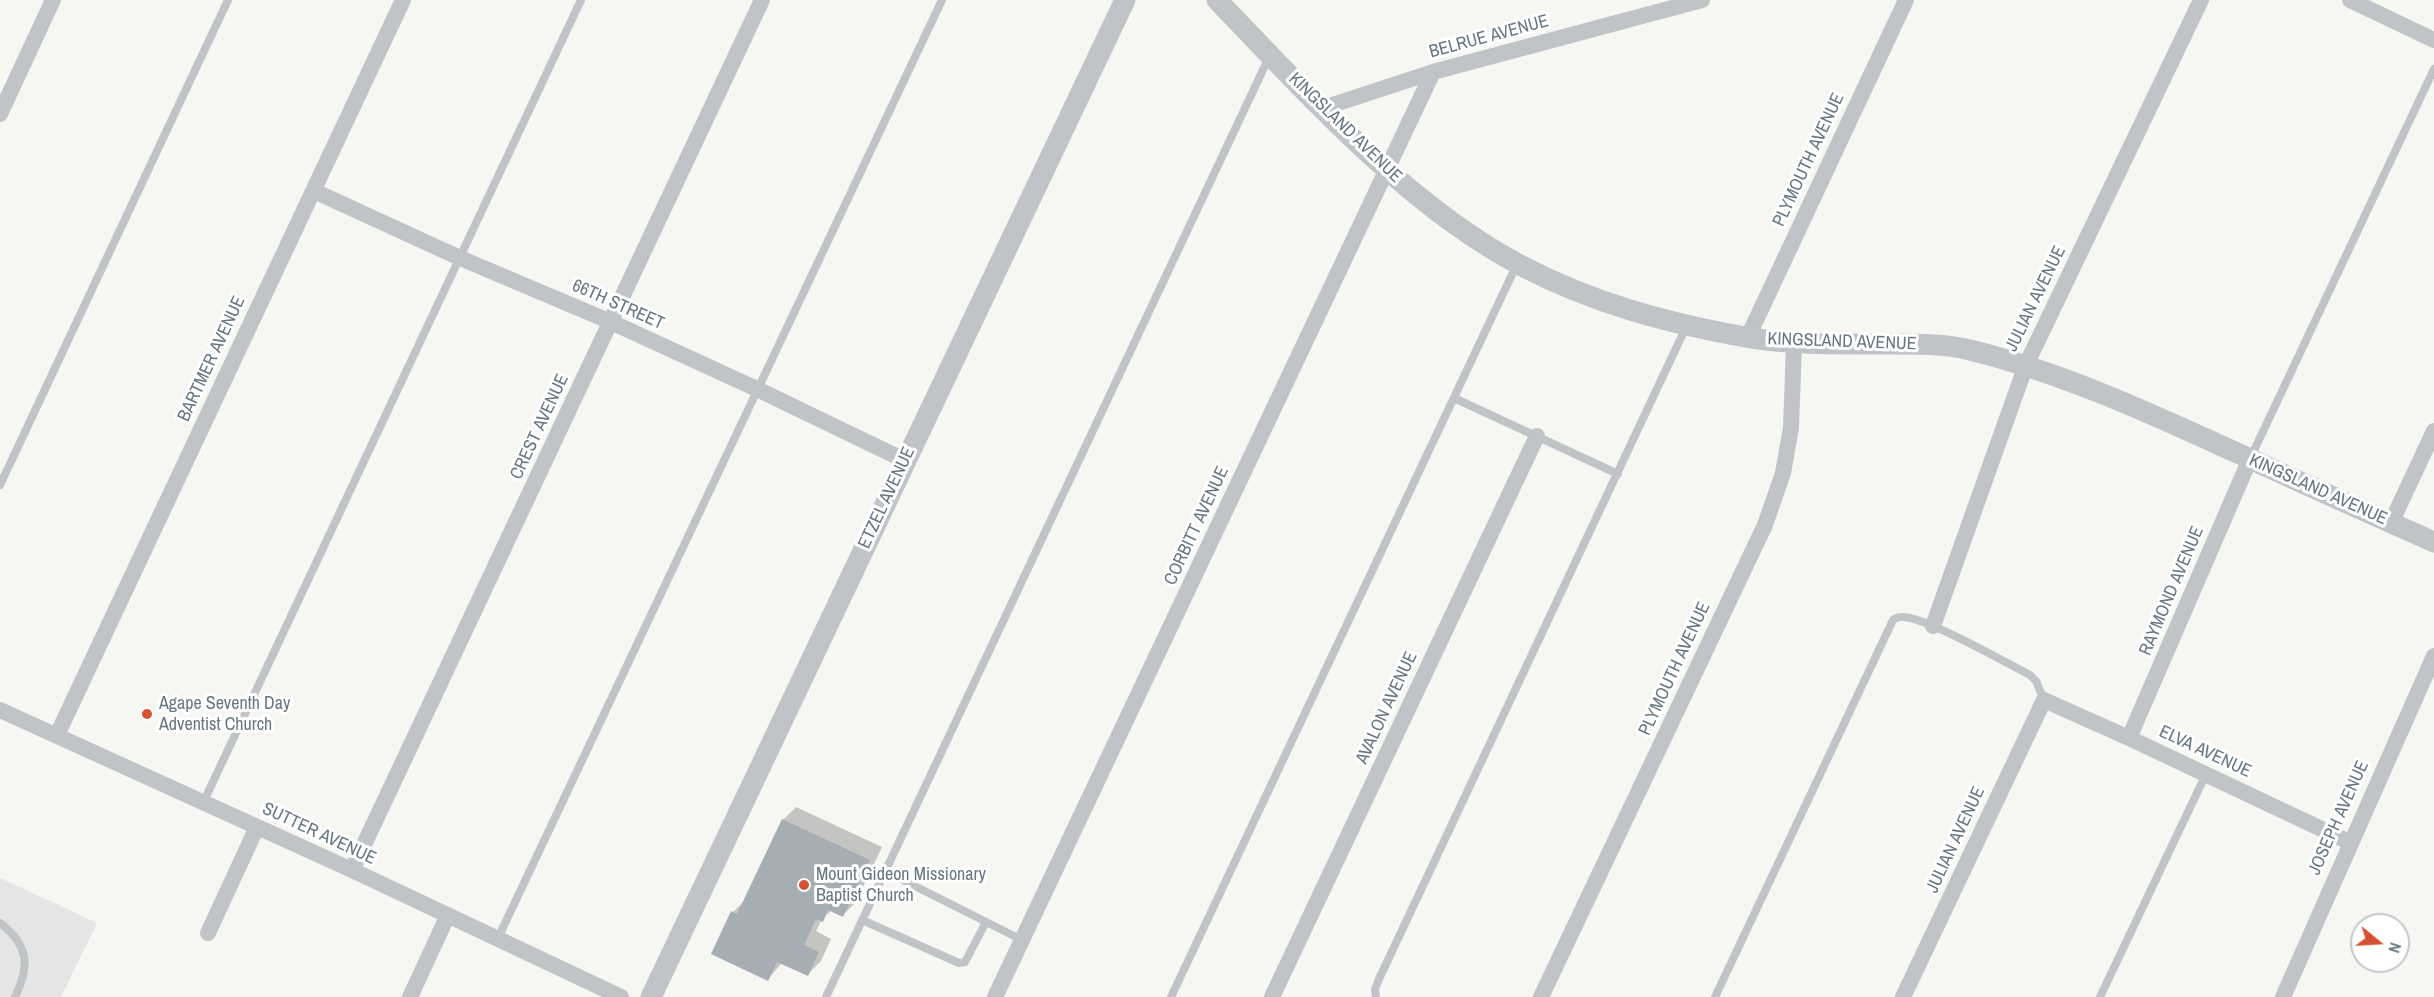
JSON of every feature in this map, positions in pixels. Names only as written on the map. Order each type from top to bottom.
[{"type":"street","points":[[0,114],[53,0]]},
{"type":"street","name":"BARTMER AVENUE","points":[[57,735],[403,0]]},
{"type":"street","name":"CREST AVENUE","points":[[352,870],[762,0]]},
{"type":"street","name":"ETZEL AVENUE","points":[[651,997],[904,460],[1125,0]]},
{"type":"street","name":"KINGSLAND AVENUE","points":[[1217,0],[1387,172],[1466,231],[1517,264],[1578,293],[1647,316],[1748,337],[1794,344],[1912,344],[1965,349],[2026,365],[2129,403],[2434,542]]},
{"type":"street","name":"BELRUE AVENUE","points":[[1323,108],[1433,72],[1702,0]]},
{"type":"street","name":"PLYMOUTH AVENUE","points":[[1748,337],[1906,0]]},
{"type":"street","name":"JULIAN AVENUE","points":[[1933,626],[2026,365],[2201,0]]},
{"type":"street","points":[[2350,0],[2434,40]]},
{"type":"street","name":"CORBITT AVENUE","points":[[995,997],[1433,72]]},
{"type":"street","name":"66TH STREET","points":[[314,190],[460,258],[611,322],[904,460]]},
{"type":"street","name":"PLYMOUTH AVENUE","points":[[1541,997],[1765,525],[1783,473],[1791,428],[1794,344]]},
{"type":"street","points":[[2391,523],[2434,431]]},
{"type":"street","name":"AVALON AVENUE","points":[[1272,997],[1538,436]]},
{"type":"street","name":"RAYMOND AVENUE","points":[[2129,738],[2250,459]]},
{"type":"street","name":"JOSEPH AVENUE","points":[[2283,997],[2349,842],[2434,656]]},
{"type":"street","name":"JULIAN AVENUE","points":[[1903,997],[2044,700]]},
{"type":"street","name":"ELVA AVENUE","points":[[2044,700],[2349,842]]},
{"type":"street","name":"SUTTER AVENUE","points":[[0,710],[352,870],[621,997]]},
{"type":"street","points":[[208,933],[257,827]]},
{"type":"street","points":[[410,997],[448,915]]},
{"type":"lane","points":[[0,485],[228,0]]},
{"type":"lane","points":[[203,803],[581,0]]},
{"type":"lane","points":[[498,938],[942,0]]},
{"type":"lane","points":[[826,997],[1270,55]]},
{"type":"lane","points":[[2250,459],[2434,69]]},
{"type":"lane","points":[[1171,997],[1517,264]]},
{"type":"lane","points":[[1376,997],[1375,989],[1379,979],[1687,325]]},
{"type":"lane","points":[[1454,398],[1618,474]]},
{"type":"lane","points":[[1715,997],[1893,620],[1899,616],[1933,626],[2030,675],[2036,681],[2044,700]]},
{"type":"lane","points":[[2100,997],[2206,774]]},
{"type":"lane","points":[[885,871],[1022,939]]},
{"type":"lane","points":[[862,920],[959,963],[965,962],[986,922]]},
{"type":"lane","points":[[0,924],[15,935],[24,954],[23,981],[15,997]]},
{"type":"shaded area","points":[[0,878],[97,923],[61,997],[0,997]]},
{"type":"building","name":"Mount Gideon Missionary Baptist Church","points":[[782,819],[870,860],[843,917],[828,910],[823,922],[816,919],[804,945],[819,952],[808,976],[777,962],[768,981],[711,954],[731,911],[737,914]]},
{"type":"place","name":"Agape Seventh Day Adventist Church","points":[[147,714]]},
{"type":"place","name":"Mount Gideon Missionary Baptist Church","points":[[804,885]]}]
